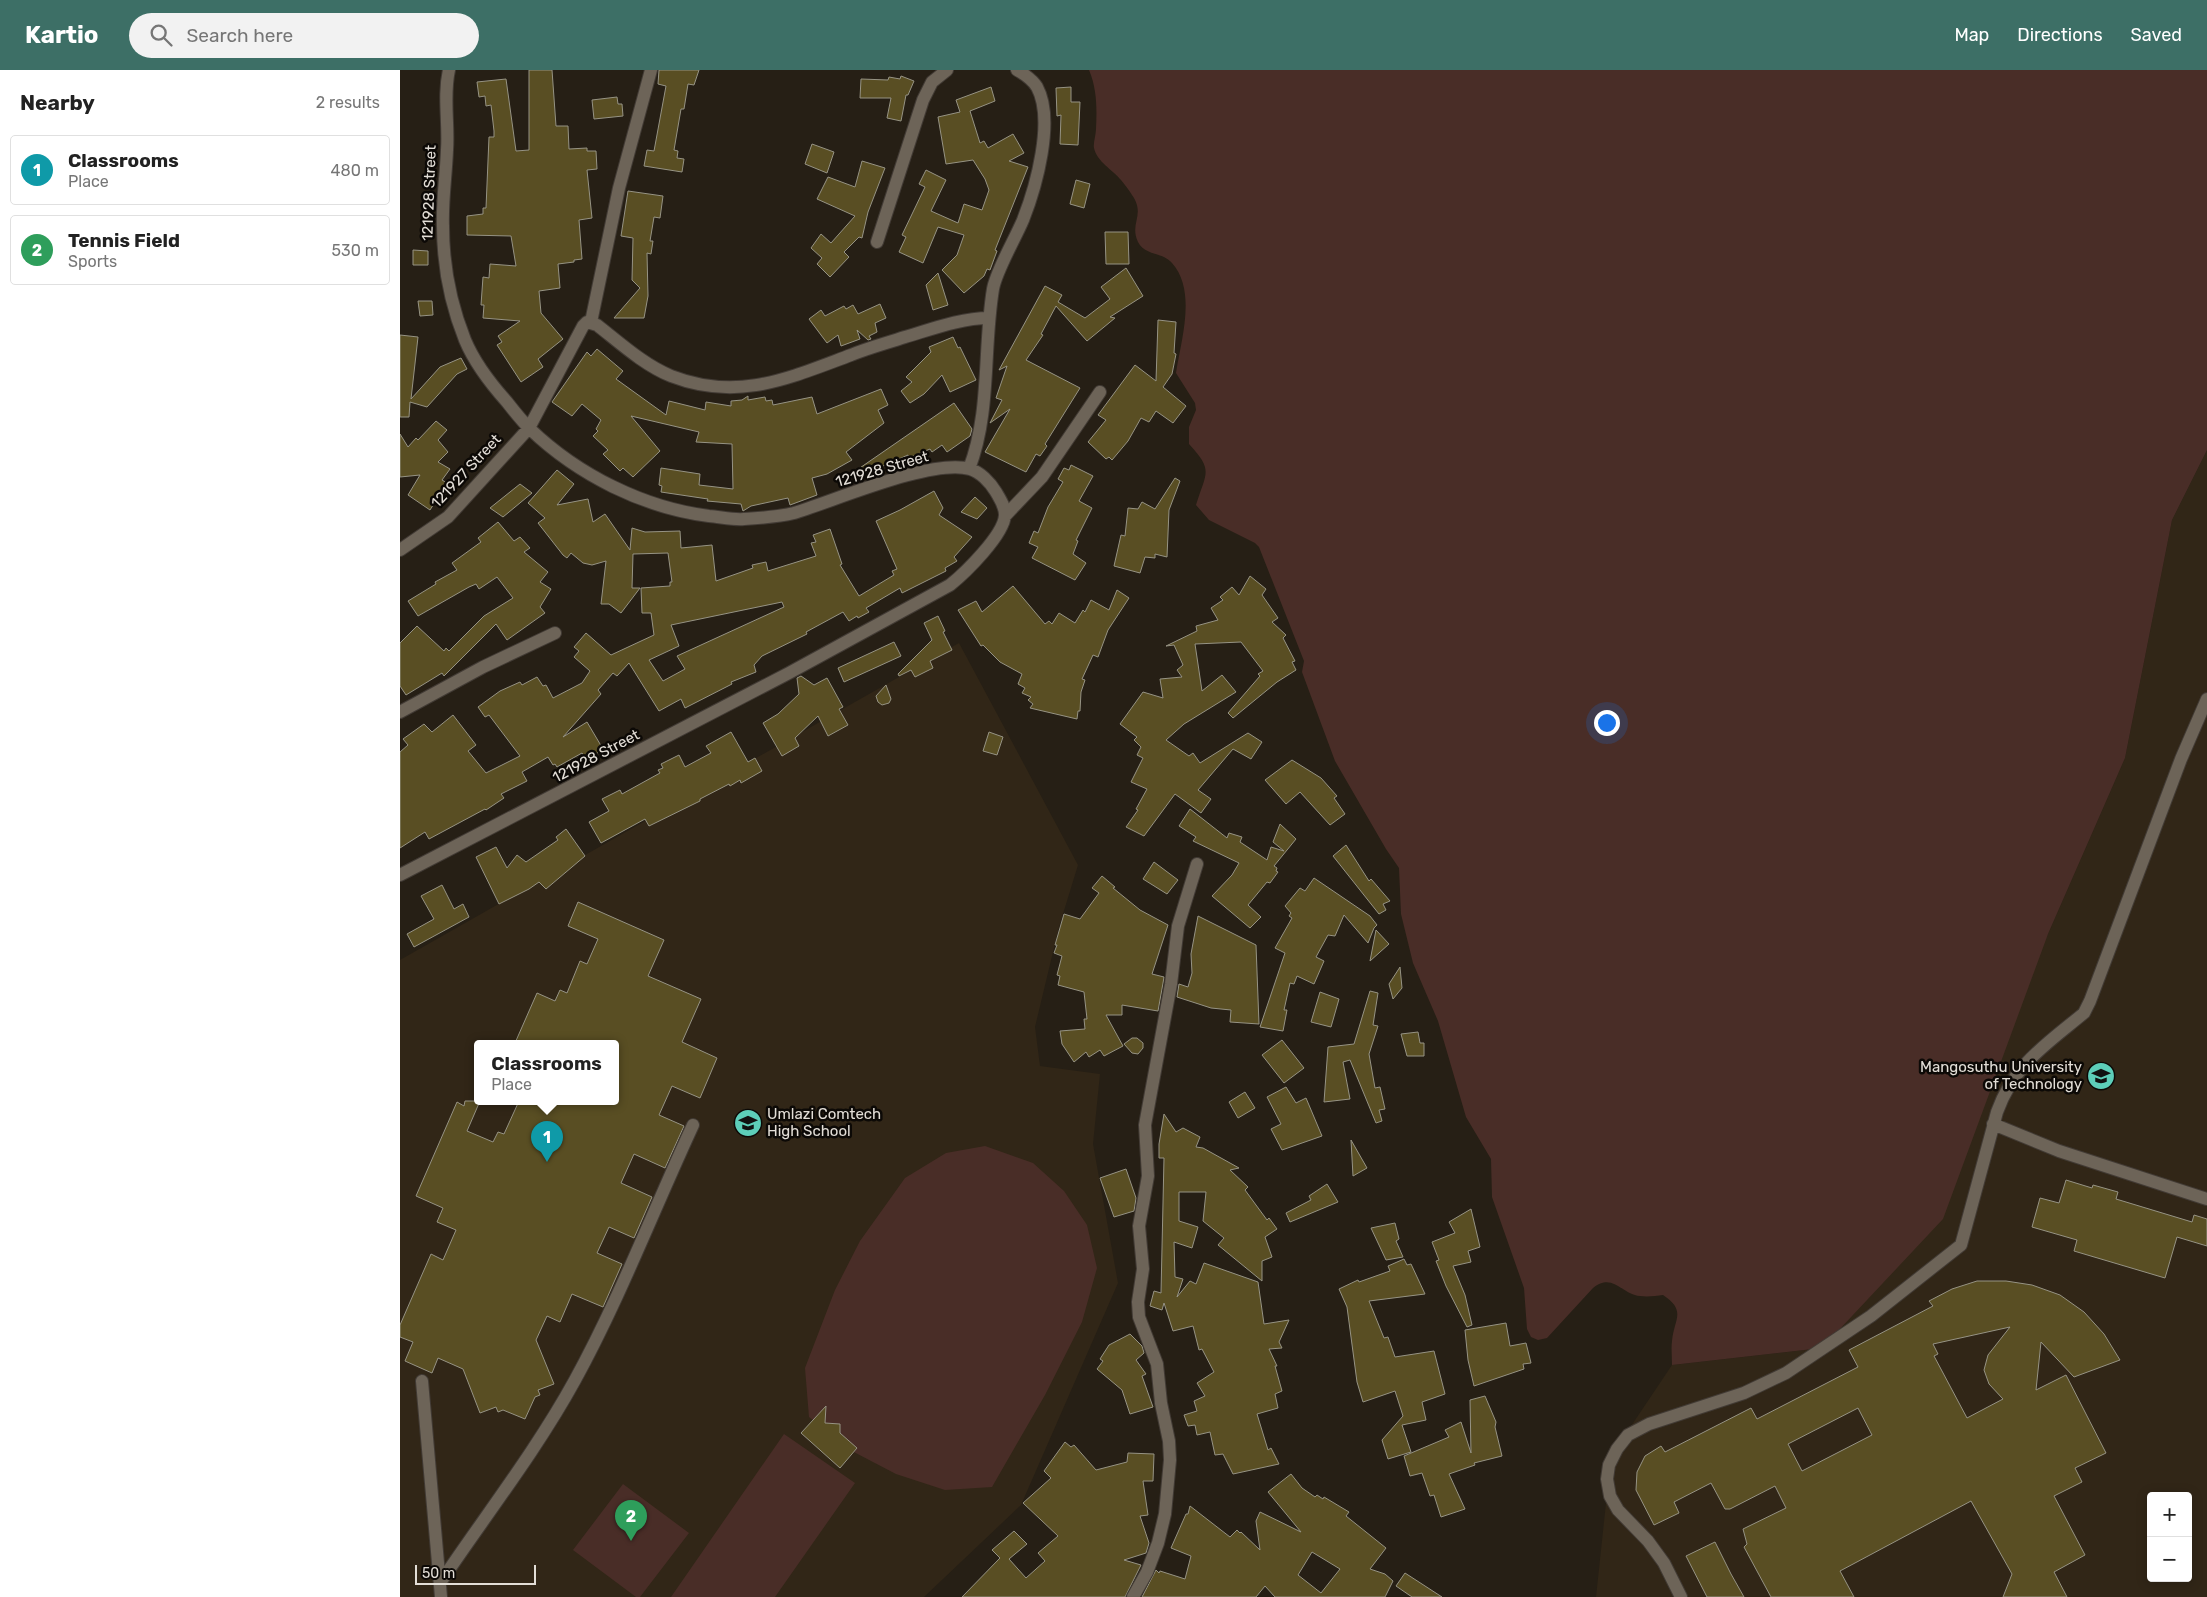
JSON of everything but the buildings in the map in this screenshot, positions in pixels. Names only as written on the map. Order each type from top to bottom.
[{"type":"street","name":"121928 Street","points":[[449,70],[446,84],[448,132],[442,224],[443,248],[448,281],[464,338],[475,361],[487,379],[529,428],[609,485],[652,503],[690,513],[741,520],[793,513],[911,474],[942,469],[969,469]]},
{"type":"street","points":[[651,70],[619,188],[591,322],[647,364],[670,376],[717,387],[772,384],[853,354],[920,333],[970,319],[989,318]]},
{"type":"street","points":[[877,242],[922,100],[932,82],[947,70]]},
{"type":"street","points":[[1005,516],[1004,504],[993,486],[980,474],[969,469],[982,431],[989,318],[994,286],[1023,219],[1043,153],[1042,102],[1037,87],[1028,77],[1017,70]]},
{"type":"street","name":"121927 Street","points":[[400,550],[413,543],[448,517],[529,428],[583,326],[591,322]]},
{"type":"street","name":"121928 Street","points":[[400,875],[830,651],[950,585],[966,572],[978,558],[999,531],[1005,516],[1042,477],[1100,392]]},
{"type":"street","points":[[400,712],[483,667],[555,633]]},
{"type":"street","points":[[1681,1597],[1664,1563],[1648,1541],[1618,1510],[1610,1496],[1607,1479],[1609,1465],[1617,1449],[1628,1435],[1649,1424],[1744,1392],[1786,1372],[1871,1316],[1961,1245],[1993,1124],[2003,1094],[2022,1065],[2084,1012],[2090,1002],[2181,759],[2207,699]]},
{"type":"street","points":[[1133,1597],[1147,1572],[1158,1543],[1165,1514],[1170,1460],[1169,1441],[1161,1404],[1157,1364],[1139,1317],[1138,1302],[1143,1268],[1140,1226],[1148,1176],[1145,1125],[1171,984],[1178,926],[1197,864]]},
{"type":"street","points":[[1993,1124],[2059,1151],[2207,1199]]},
{"type":"street","points":[[440,1583],[534,1446],[574,1381],[604,1322],[693,1125]]},
{"type":"street","points":[[422,1381],[441,1597]]},
{"type":"shaded area","points":[[1089,70],[2207,70],[2207,450],[2172,520],[2125,758],[2048,934],[1943,1219],[1822,1348],[1672,1365],[1672,1341],[1677,1316],[1675,1306],[1663,1295],[1640,1296],[1606,1282],[1593,1288],[1547,1338],[1538,1340],[1531,1337],[1527,1329],[1524,1288],[1492,1197],[1491,1159],[1466,1117],[1438,1021],[1413,963],[1401,914],[1399,868],[1335,761],[1302,672],[1304,661],[1259,547],[1255,543],[1209,520],[1196,505],[1206,472],[1202,460],[1189,444],[1189,427],[1196,410],[1195,403],[1176,373],[1184,331],[1186,301],[1184,287],[1180,274],[1172,263],[1164,257],[1145,250],[1138,242],[1135,229],[1138,214],[1136,202],[1121,180],[1098,158],[1094,146],[1096,99],[1094,84]]},
{"type":"shaded area","name":"Mangosuthu University of Technology","points":[[2207,450],[2207,1597],[1596,1597],[1611,1456],[1672,1365],[1822,1348],[2048,934],[2125,758],[2172,520]]},
{"type":"shaded area","name":"Umlazi Comtech High School","points":[[959,643],[1078,865],[1059,927],[1035,1027],[1040,1066],[1100,1074],[1093,1144],[1118,1283],[1021,1505],[924,1597],[400,1597],[400,960]]},
{"type":"shaded area","points":[[985,1146],[1033,1163],[1064,1191],[1087,1225],[1097,1268],[1082,1322],[1045,1395],[992,1487],[945,1490],[896,1474],[850,1450],[809,1417],[805,1368],[835,1290],[860,1241],[905,1178],[946,1153]]},
{"type":"shaded area","points":[[784,1434],[855,1483],[775,1597],[671,1597]]},
{"type":"shaded area","points":[[623,1484],[689,1533],[640,1597],[636,1597],[573,1550]]},
{"type":"place","name":"Mangosuthu University of Technology","points":[[2101,1076]]},
{"type":"place","name":"Umlazi Comtech High School","points":[[748,1123]]},
{"type":"place","name":"Classrooms","points":[[547,1162]]},
{"type":"place","name":"Tennis Field","points":[[631,1541]]}]
